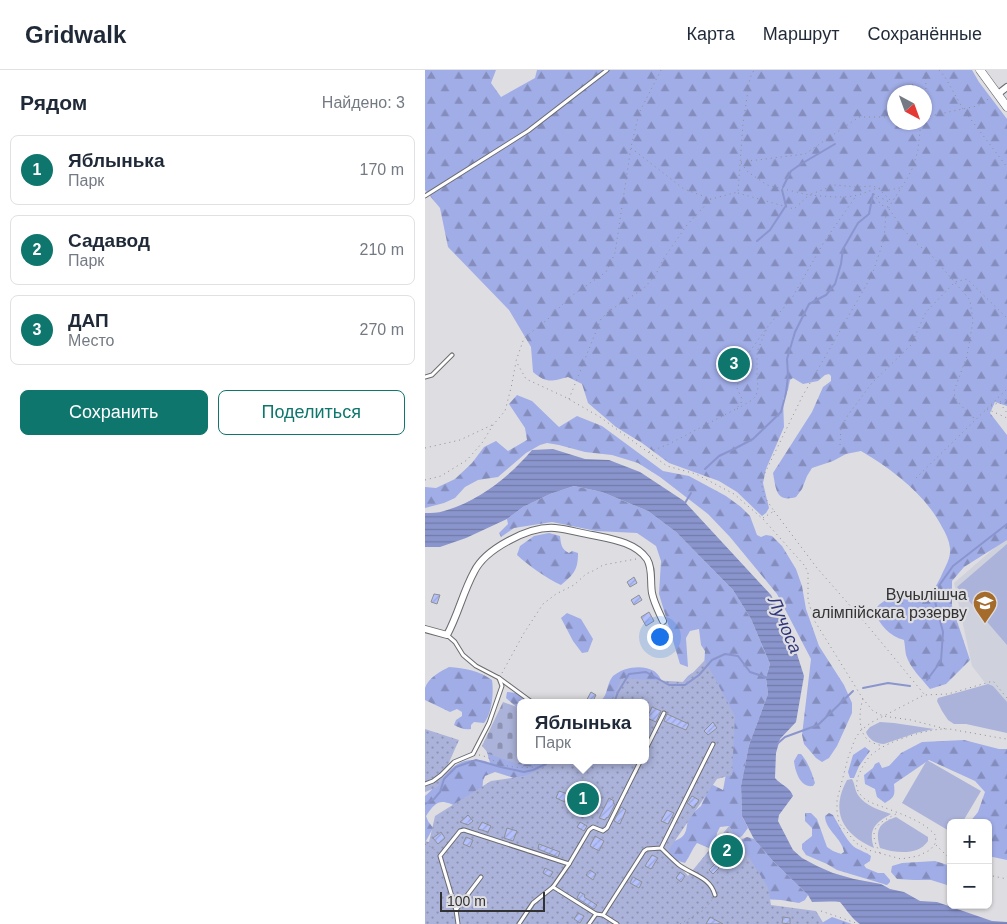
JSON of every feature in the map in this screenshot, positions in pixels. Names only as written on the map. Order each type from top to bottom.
[{"type":"street","points":[[980,70],[1007,107]]},
{"type":"street","points":[[998,94],[1007,87]]},
{"type":"street","points":[[425,629],[447,635],[454,622],[473,572],[481,560],[501,545],[523,535],[538,529],[554,528],[618,540],[637,550],[645,558],[652,576],[652,591],[663,621]]},
{"type":"lane","points":[[425,196],[528,131],[607,70]]},
{"type":"lane","points":[[425,377],[433,375],[452,355]]},
{"type":"lane","points":[[447,635],[455,642],[463,656],[476,666],[499,678],[528,699]]},
{"type":"lane","points":[[425,784],[441,775],[454,762],[473,754],[489,723],[503,686],[499,678]]},
{"type":"lane","points":[[649,743],[664,713]]},
{"type":"lane","points":[[661,848],[713,744]]},
{"type":"lane","points":[[519,924],[533,903],[553,887],[589,830],[593,827],[603,831],[607,828],[639,764]]},
{"type":"lane","points":[[458,924],[456,910],[440,856],[460,831],[464,830],[569,864]]},
{"type":"lane","points":[[603,915],[647,849],[661,848],[679,865],[707,881],[713,887],[715,895]]},
{"type":"lane","points":[[456,910],[481,877]]},
{"type":"lane","points":[[553,887],[595,914],[603,915],[617,924]]},
{"type":"lane","points":[[589,924],[595,914]]},
{"type":"path","points":[[425,480],[441,476],[467,460],[483,443],[493,425],[505,411],[516,361],[524,338],[570,297],[605,272],[615,253],[631,147],[639,113],[661,70]]},
{"type":"path","points":[[738,192],[745,114],[750,78],[754,70]]},
{"type":"path","points":[[925,70],[926,85]]},
{"type":"path","points":[[939,70],[963,109],[1007,167]]},
{"type":"path","points":[[932,116],[977,106],[998,94]]},
{"type":"path","points":[[740,163],[805,154],[859,117],[887,117]]},
{"type":"path","points":[[920,130],[918,150],[913,167],[886,213],[884,238],[873,274],[802,396],[761,481],[764,496],[817,568],[867,625],[924,695]]},
{"type":"path","points":[[631,147],[684,189],[711,199]]},
{"type":"path","points":[[740,163],[748,172],[767,184],[809,195],[856,196],[877,188]]},
{"type":"path","points":[[569,399],[601,319],[609,311],[643,288],[655,276],[664,258],[687,225],[711,199],[738,192],[794,209],[809,195],[835,185],[873,186],[889,190],[901,188]]},
{"type":"path","points":[[877,188],[892,202]]},
{"type":"path","points":[[892,202],[874,194],[881,205],[889,208],[903,229],[933,257],[970,300],[973,321],[967,356],[954,391],[955,398],[971,417],[977,418]]},
{"type":"path","points":[[847,196],[851,202]]},
{"type":"path","points":[[736,409],[742,399],[737,388],[741,369],[750,351],[792,298],[824,242],[856,196]]},
{"type":"path","points":[[840,445],[841,428],[848,415],[872,382],[911,345],[926,312],[955,282],[967,279],[1007,318]]},
{"type":"path","points":[[648,452],[669,444],[736,409],[756,396],[758,388],[757,352],[769,325]]},
{"type":"path","points":[[516,361],[526,379],[569,399],[600,417],[667,466],[696,474],[734,494],[763,519],[805,566],[808,573],[808,600],[814,620],[863,699],[873,711],[883,716],[1007,739]]},
{"type":"path","points":[[916,478],[1007,389]]},
{"type":"path","points":[[990,406],[1007,399]]},
{"type":"path","points":[[1000,402],[1007,413]]},
{"type":"path","points":[[986,409],[1007,418]]},
{"type":"path","points":[[425,448],[460,440],[493,425]]},
{"type":"path","points":[[763,519],[774,511]]},
{"type":"path","points":[[499,678],[524,633],[543,604],[555,594],[574,585],[586,574],[603,565],[645,558]]},
{"type":"path","points":[[946,729],[899,739],[883,746],[873,753],[864,765],[856,785],[859,793],[866,800],[899,813],[932,831],[936,836],[935,844],[930,850],[918,856],[901,859],[868,850],[856,843],[839,823],[837,800],[848,758],[855,739],[861,730],[883,716],[924,695],[948,694],[993,681],[1007,698]]},
{"type":"path","points":[[863,699],[860,707],[861,730],[867,740],[883,746]]},
{"type":"path","points":[[473,754],[483,755],[502,764],[521,768],[536,767]]},
{"type":"path","points":[[880,854],[874,843],[873,834],[879,824],[899,813]]},
{"type":"path","points":[[425,844],[433,848],[440,856]]},
{"type":"path","points":[[935,844],[947,856]]},
{"type":"path","points":[[992,876],[1007,879]]},
{"type":"path","points":[[680,924],[705,910],[715,895]]},
{"type":"path","points":[[821,911],[859,924]]},
{"type":"shaded area","name":"Вучылішча алімпійскага рэзерву","points":[[1007,537],[1007,711],[972,666],[954,583]]},
{"type":"green space","points":[[425,70],[496,70],[491,83],[501,97],[535,78],[537,70],[972,70],[1007,119],[1007,406],[995,402],[990,413],[1007,435],[1007,540],[964,567],[952,581],[952,606],[970,660],[946,684],[930,689],[908,660],[904,640],[894,636],[886,629],[874,611],[880,604],[893,598],[918,600],[927,596],[933,591],[949,558],[950,545],[942,527],[927,504],[907,484],[885,466],[861,451],[846,454],[833,461],[812,468],[796,497],[784,498],[776,489],[773,473],[812,412],[823,387],[831,381],[829,374],[818,381],[803,384],[793,378],[790,380],[788,390],[783,399],[784,427],[766,469],[763,483],[769,508],[762,516],[737,492],[719,481],[669,463],[616,427],[588,403],[582,384],[568,377],[546,380],[533,372],[531,347],[509,310],[448,247],[440,208],[425,190]]},
{"type":"green space","points":[[517,395],[532,401],[559,427],[577,416],[602,426],[663,471],[689,476],[726,496],[750,516],[757,535],[761,537],[766,535],[772,536],[782,546],[796,569],[802,586],[806,609],[819,646],[844,685],[852,703],[852,713],[837,746],[829,758],[822,762],[804,744],[802,735],[811,659],[777,594],[730,537],[708,514],[660,477],[638,463],[612,455],[585,452],[547,443],[526,453],[498,477],[478,480],[465,487],[455,498],[425,508],[425,487],[436,488],[455,479],[472,463],[484,447],[496,441],[508,451],[527,440],[525,428],[509,404]]},
{"type":"green space","points":[[574,486],[602,492],[648,511],[676,532],[733,590],[751,619],[770,664],[766,678],[768,694],[749,745],[741,786],[742,816],[748,828],[742,836],[736,839],[729,826],[720,827],[715,847],[711,849],[697,843],[685,863],[675,860],[665,848],[669,843],[684,835],[688,817],[701,806],[711,784],[723,790],[726,774],[725,703],[649,703],[649,699],[602,699],[613,676],[622,670],[639,667],[649,669],[658,674],[665,688],[677,689],[690,675],[704,668],[705,651],[701,645],[699,629],[690,631],[686,638],[688,667],[680,664],[659,594],[661,561],[656,546],[637,533],[596,531],[552,522],[514,528],[501,537],[499,533],[508,524],[507,519],[523,507],[550,494]]},
{"type":"green space","points":[[549,533],[560,536],[564,550],[569,553],[572,551],[578,553],[574,571],[561,585],[538,572],[517,555],[520,546],[534,536]]},
{"type":"green space","points":[[1007,544],[1007,645],[957,587]]},
{"type":"green space","points":[[567,613],[581,619],[593,639],[588,652],[582,653],[573,641],[561,618]]},
{"type":"green space","points":[[705,660],[735,716],[732,775],[717,779],[668,851],[688,876],[729,826],[768,887],[771,905],[816,911],[824,924],[425,924],[425,841],[429,842],[435,816],[491,781],[525,776],[548,764],[649,764],[649,699],[612,699],[622,678],[684,682]]},
{"type":"green space","points":[[449,667],[472,670],[492,680],[492,703],[484,723],[474,722],[471,725],[471,729],[460,728],[454,725],[456,720],[462,716],[462,712],[457,709],[450,712],[425,700],[425,688],[429,681]]},
{"type":"green space","points":[[988,684],[993,686],[1007,702],[1007,733],[966,724],[954,724],[948,720],[937,701],[938,698]]},
{"type":"green space","points":[[507,692],[516,693],[524,699],[517,699],[517,707],[506,698]]},
{"type":"green space","points":[[503,702],[517,707],[517,764],[489,754],[482,746]]},
{"type":"green space","points":[[880,722],[934,729],[881,744],[870,739],[866,732],[870,727]]},
{"type":"green space","points":[[425,729],[459,740],[438,787],[425,792]]},
{"type":"green space","points":[[490,736],[517,757],[517,764],[553,764],[548,772],[514,778],[495,772],[485,776],[482,794],[460,808],[449,803],[437,803],[426,816],[433,828],[425,841],[425,796],[459,763],[482,760],[490,763],[484,741]]},
{"type":"green space","points":[[964,740],[999,749],[1007,749],[1007,860],[992,857],[992,819],[972,819],[978,812],[985,792],[975,781],[929,760],[894,784],[894,795],[885,803],[877,797],[875,789],[865,784],[864,775],[875,764],[879,762],[882,768],[889,766],[901,753],[922,742]]},
{"type":"green space","points":[[865,747],[870,751],[859,766],[854,778],[850,778],[848,772],[853,755]]},
{"type":"green space","points":[[798,754],[801,754],[806,761],[815,783],[813,786],[808,786],[802,782],[797,774],[794,761]]},
{"type":"green space","points":[[927,760],[981,791],[964,819],[947,819],[947,830],[902,803]]},
{"type":"green space","points":[[852,779],[861,799],[873,807],[891,814],[874,827],[872,841],[874,848],[854,836],[842,820],[840,802],[842,791],[847,780]]},
{"type":"green space","points":[[805,813],[811,813],[817,819],[827,847],[841,854],[844,852],[843,847],[826,821],[825,816],[829,813],[833,815],[853,846],[871,856],[870,861],[864,865],[866,868],[878,873],[884,873],[890,882],[887,885],[837,870],[806,855],[802,849],[802,844],[812,836],[812,828],[805,821]]},
{"type":"green space","points":[[896,817],[928,837],[928,841],[924,846],[906,852],[880,848],[879,828],[885,822]]},
{"type":"green space","points":[[747,837],[754,839],[772,860],[808,895],[805,900],[799,903],[762,899],[737,849],[742,839]]},
{"type":"green space","points":[[935,861],[947,865],[947,885],[931,880],[897,879],[891,872],[892,866],[902,863]]},
{"type":"green space","points":[[832,917],[852,924],[820,924]]},
{"type":"water","name":"Лучоса","points":[[553,449],[585,459],[609,460],[640,472],[684,501],[771,595],[790,632],[804,676],[796,722],[780,739],[776,753],[775,778],[790,790],[793,796],[779,815],[778,821],[793,850],[802,858],[833,873],[881,884],[890,889],[904,892],[920,901],[937,902],[947,905],[947,909],[957,909],[992,921],[1007,922],[1007,924],[860,924],[840,902],[812,902],[808,895],[772,860],[754,839],[742,816],[741,786],[749,745],[768,694],[766,678],[770,664],[751,619],[733,590],[676,532],[648,511],[602,492],[574,486],[550,494],[523,507],[507,519],[466,538],[440,547],[425,547],[425,513],[442,512],[457,507],[493,487],[532,450]]},
{"type":"building","points":[[634,577],[637,583],[630,587],[627,582]]},
{"type":"building","points":[[434,594],[440,595],[437,604],[431,602]]},
{"type":"building","points":[[639,595],[642,600],[634,605],[631,600]]},
{"type":"building","points":[[649,612],[654,621],[646,626],[641,617]]},
{"type":"building","points":[[661,634],[665,639],[656,644],[653,639]]},
{"type":"building","points":[[591,692],[596,695],[594,699],[587,699]]},
{"type":"building","points":[[652,707],[661,711],[656,722],[649,719]]},
{"type":"building","points":[[667,714],[689,724],[686,730],[664,721]]},
{"type":"building","points":[[713,722],[717,728],[708,735],[704,731]]},
{"type":"building","points":[[559,791],[568,794],[565,802],[556,798]]},
{"type":"building","points":[[692,796],[699,800],[694,808],[687,803]]},
{"type":"building","points":[[609,798],[615,804],[608,818],[605,820],[599,818]]},
{"type":"building","points":[[621,807],[626,810],[620,824],[614,821]]},
{"type":"building","points":[[667,810],[674,813],[668,824],[661,821]]},
{"type":"building","points":[[468,815],[473,821],[468,825],[460,822]]},
{"type":"building","points":[[482,822],[491,826],[488,832],[478,829]]},
{"type":"building","points":[[580,822],[587,826],[584,831],[577,827]]},
{"type":"building","points":[[507,828],[517,831],[513,841],[504,838]]},
{"type":"building","points":[[441,832],[445,838],[438,844],[433,838]]},
{"type":"building","points":[[595,836],[604,841],[599,851],[590,846]]},
{"type":"building","points":[[466,837],[473,840],[470,847],[463,844]]},
{"type":"building","points":[[539,844],[560,852],[558,857],[538,849]]},
{"type":"building","points":[[652,855],[658,858],[651,869],[645,866]]},
{"type":"building","points":[[715,864],[719,868],[713,874],[709,870]]},
{"type":"building","points":[[545,868],[553,872],[550,877],[543,873]]},
{"type":"building","points":[[590,870],[596,874],[593,880],[586,875]]},
{"type":"building","points":[[680,872],[685,876],[681,882],[676,878]]},
{"type":"building","points":[[633,877],[642,882],[639,888],[630,883]]},
{"type":"building","points":[[580,892],[585,895],[584,897],[597,905],[594,909],[577,898]]},
{"type":"building","points":[[578,913],[584,916],[580,923],[574,919]]},
{"type":"building","points":[[710,917],[723,924],[706,924]]},
{"type":"building","points":[[783,917],[790,918],[790,924],[782,923]]},
{"type":"waterway","points":[[783,187],[791,171],[835,144]]},
{"type":"waterway","points":[[782,190],[786,206]]},
{"type":"waterway","points":[[705,469],[719,456],[753,439],[781,412],[788,376],[787,359],[795,332],[809,304],[826,295],[835,284],[843,249],[858,223],[869,214],[873,194]]},
{"type":"waterway","points":[[757,241],[770,230],[785,207]]},
{"type":"waterway","points":[[685,503],[691,493]]},
{"type":"waterway","points":[[927,680],[941,661],[943,632],[933,594],[953,566],[1007,524]]},
{"type":"waterway","points":[[615,699],[629,674],[646,672],[669,685],[685,685],[699,675],[712,660],[725,654],[738,656],[750,672],[768,678]]},
{"type":"waterway","points":[[863,688],[888,683],[910,686]]},
{"type":"waterway","points":[[777,744],[785,737],[818,725],[853,691]]},
{"type":"waterway","points":[[425,804],[434,799],[440,792],[444,779],[456,767],[476,760],[524,772],[546,764]]},
{"type":"place","name":"ДАП","points":[[734,364]]},
{"type":"place","name":"Вучылішча алімпійскага рэзерву","points":[[985,624]]},
{"type":"place","name":"Яблынька","points":[[583,799]]},
{"type":"place","name":"Садавод","points":[[727,851]]}]
